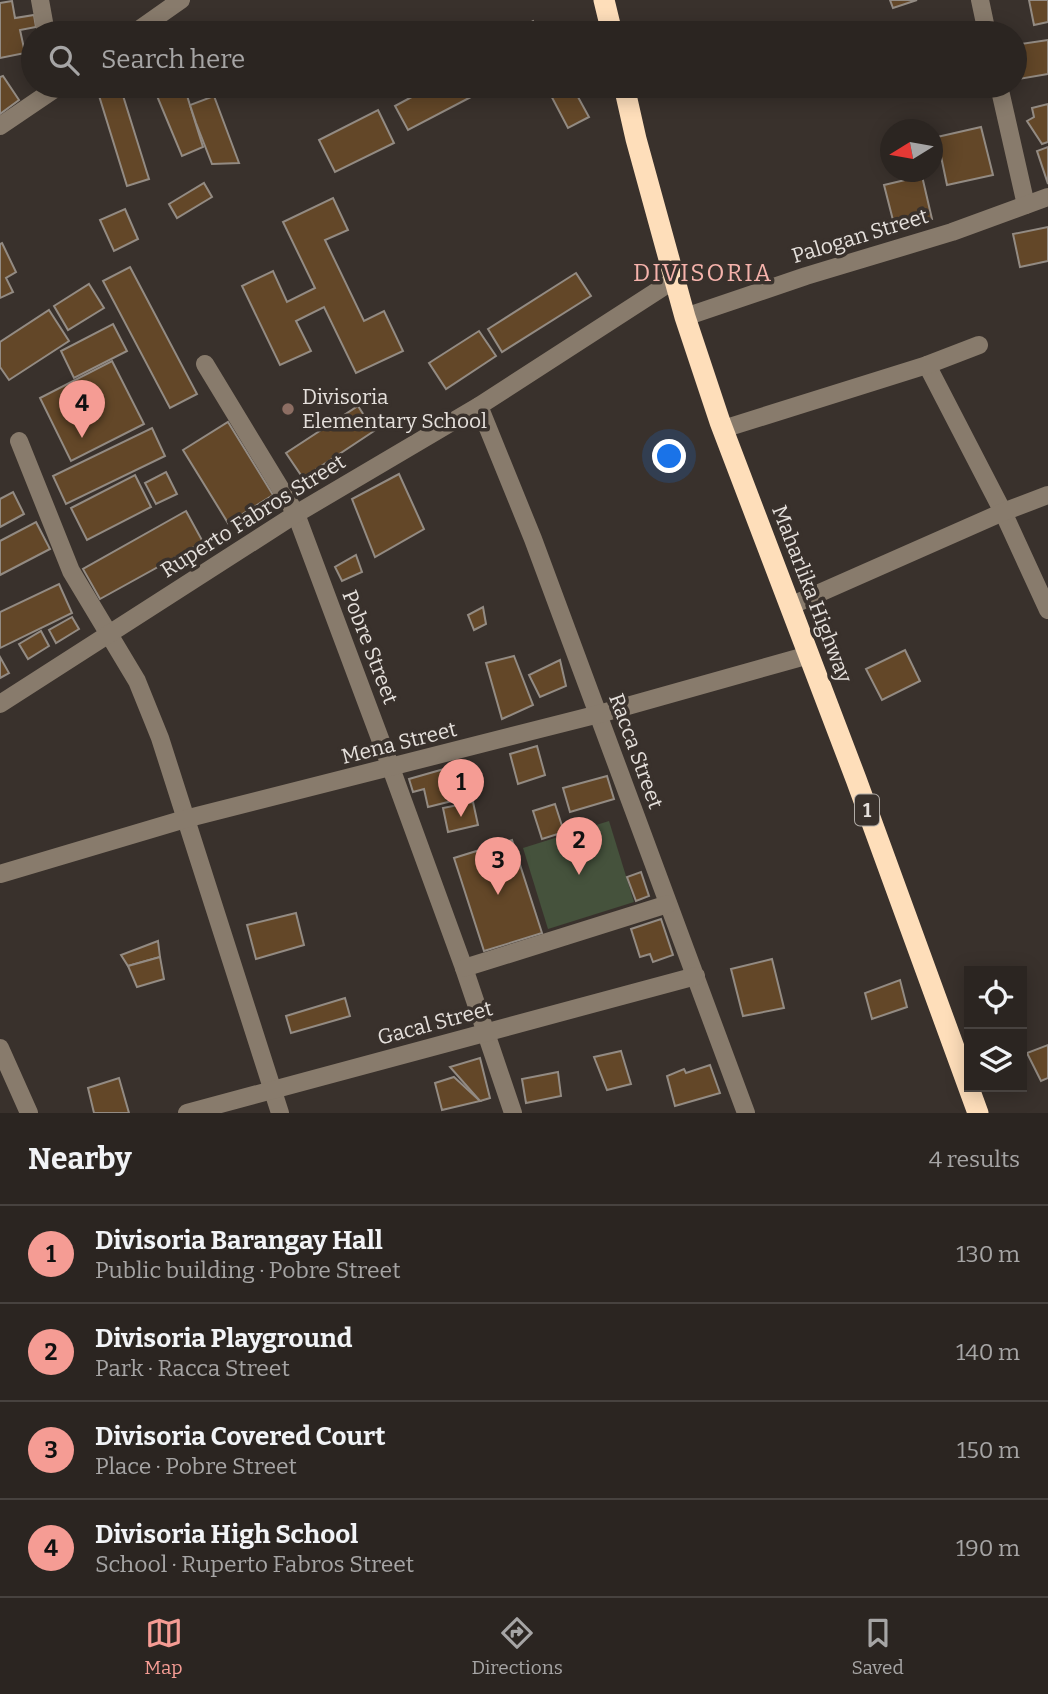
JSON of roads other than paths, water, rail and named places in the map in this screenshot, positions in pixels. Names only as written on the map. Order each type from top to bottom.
[{"type":"highway","points":[[604,0],[609,21]]},
{"type":"highway","name":"Maharlika Highway","points":[[627,98],[674,280],[723,429],[978,1113]]},
{"type":"street","points":[[40,0],[44,21]]},
{"type":"street","points":[[151,21],[181,0]]},
{"type":"street","points":[[980,0],[984,21]]},
{"type":"street","points":[[0,126],[40,98]]},
{"type":"street","points":[[1002,98],[1026,205]]},
{"type":"street","name":"Palogan Street","points":[[685,317],[806,276],[952,232],[1048,197]]},
{"type":"street","name":"Ruperto Fabros Street","points":[[0,704],[296,514],[478,406],[674,280]]},
{"type":"street","points":[[723,429],[927,365],[979,345]]},
{"type":"street","name":"Pobre Street","points":[[205,364],[296,514],[464,968],[513,1113]]},
{"type":"street","points":[[927,365],[1003,512],[1048,610]]},
{"type":"street","name":"Racca Street","points":[[478,406],[533,539],[746,1113]]},
{"type":"street","points":[[19,441],[71,571],[137,681],[160,738],[280,1113]]},
{"type":"street","points":[[790,606],[1003,512],[1048,495]]},
{"type":"street","name":"Mena Street","points":[[0,874],[185,820],[599,714],[809,654]]},
{"type":"street","points":[[464,968],[668,904]]},
{"type":"street","name":"Gacal Street","points":[[187,1113],[696,976]]},
{"type":"street","points":[[0,1048],[29,1113]]},
{"type":"place","name":"Divisoria Elementary School","points":[[288,409]]},
{"type":"place","name":"Divisoria High School","points":[[82,438]]},
{"type":"place","name":"Divisoria Barangay Hall","points":[[461,817]]},
{"type":"place","name":"Divisoria Playground","points":[[579,875]]},
{"type":"place","name":"Divisoria Covered Court","points":[[498,895]]},
{"type":"district","name":"DIVISORIA","points":[[703,273]]}]
